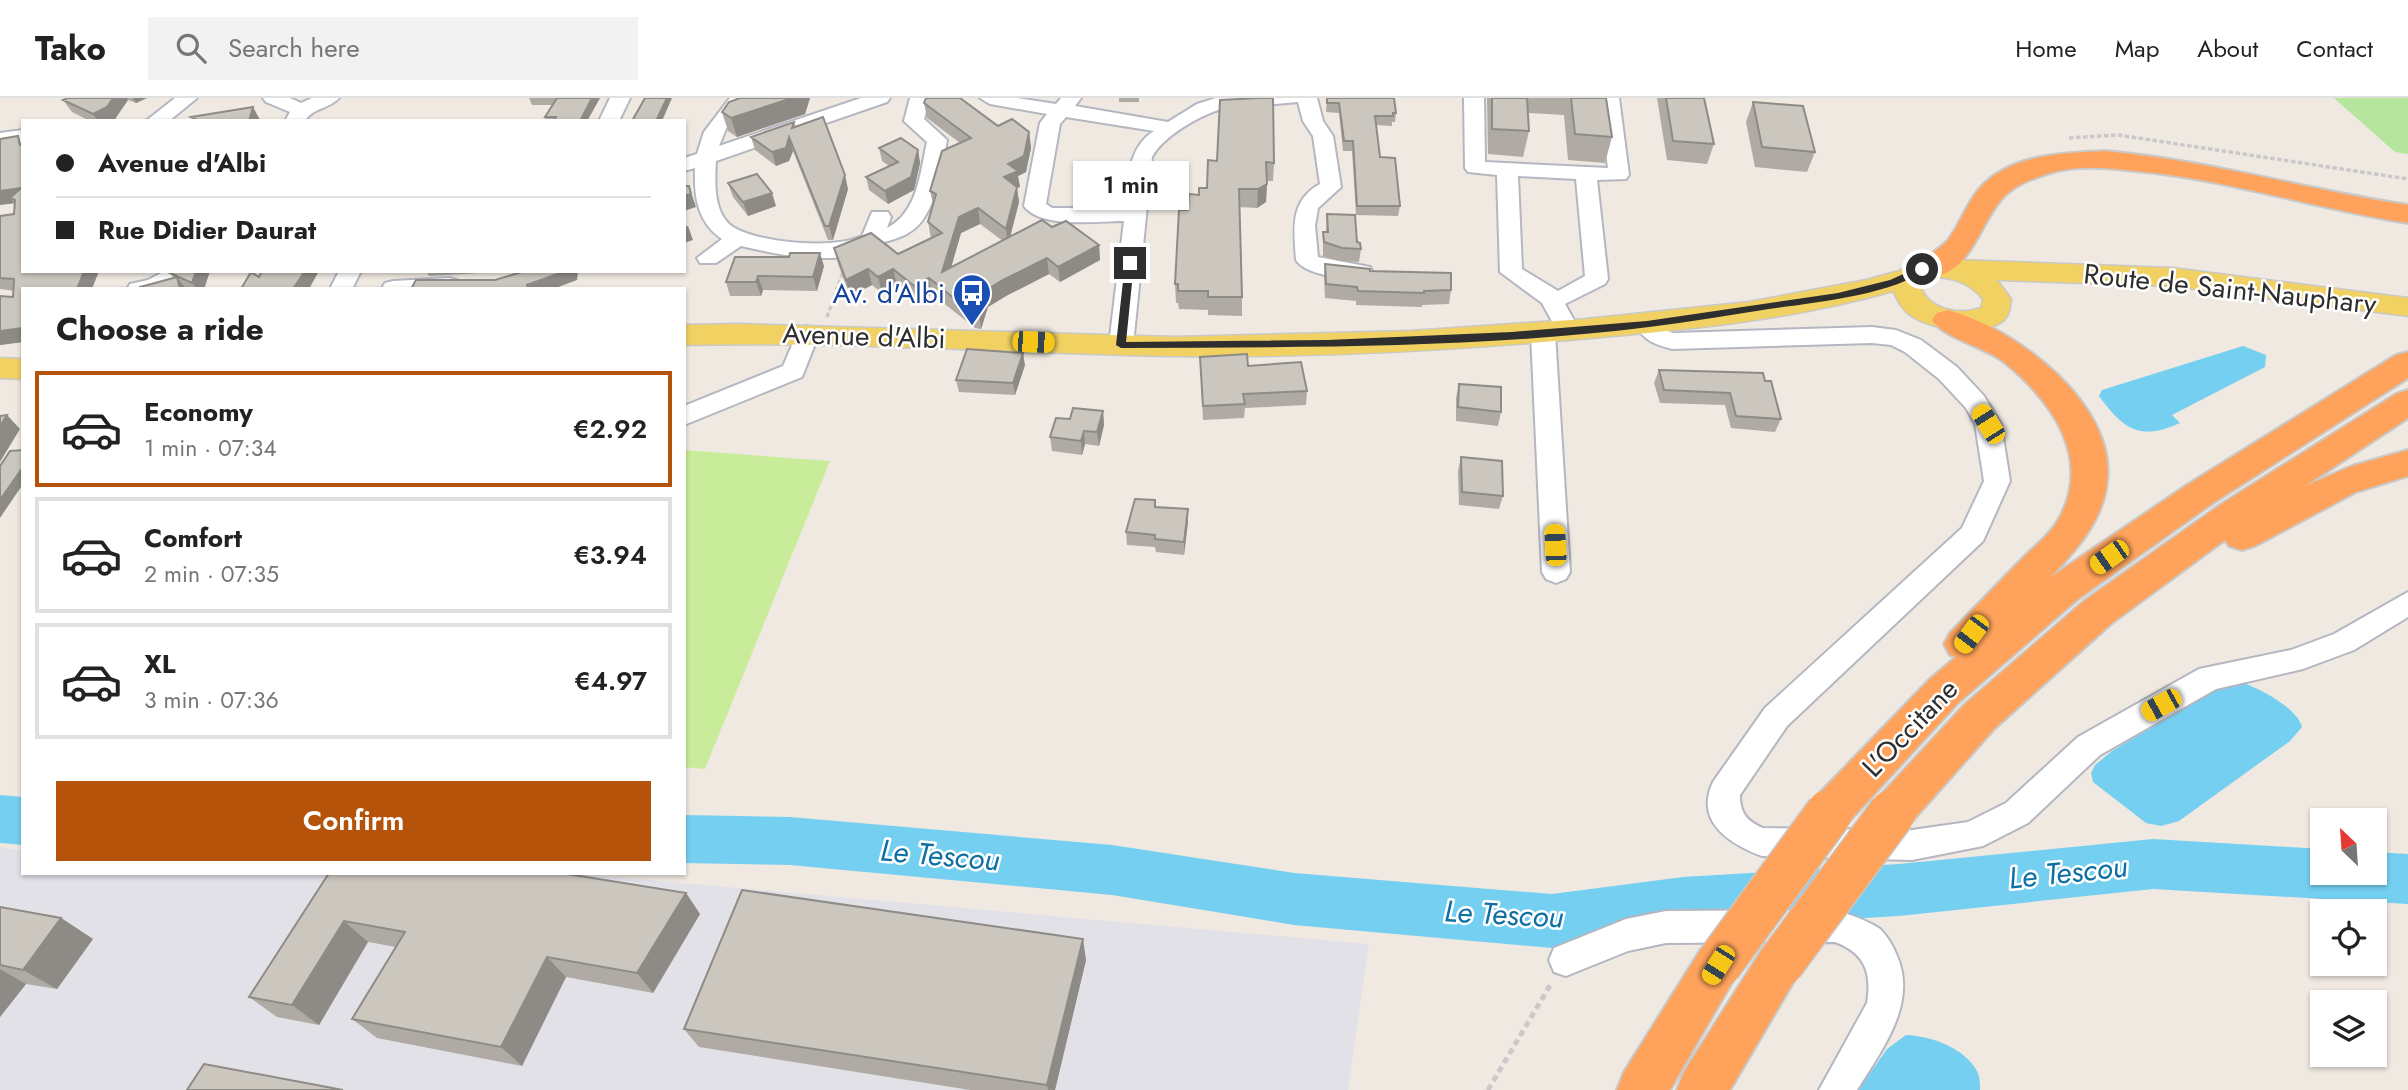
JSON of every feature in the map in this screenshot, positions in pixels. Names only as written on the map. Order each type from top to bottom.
[{"type":"highway","points":[[1932,272],[1960,248],[1972,219],[1998,186],[2021,173],[2069,161],[2109,160],[2163,166],[2341,204],[2408,214]]},
{"type":"highway","points":[[1876,762],[1971,634],[2069,534],[2081,512],[2090,478],[2087,449],[2073,418],[2060,400],[2015,355],[1986,337],[1940,317]]},
{"type":"highway","name":"L'Occitane","points":[[1642,1090],[1718,965],[1829,813],[1944,691],[2064,588],[2200,494],[2408,363]]},
{"type":"highway","name":"L'Occitane","points":[[1702,1090],[1780,964],[1892,813],[1979,717],[2098,612],[2233,515],[2408,402]]},
{"type":"highway","points":[[2098,612],[2342,484],[2389,466],[2408,463]]},
{"type":"main road","name":"Route de Saint-Nauphary","points":[[1932,272],[2051,272],[2172,277],[2397,306]]},
{"type":"main road","name":"Avenue d'Albi","points":[[686,334],[816,329],[1121,345],[1327,343],[1556,332],[1647,324],[1838,296],[1932,272]]},
{"type":"main road","points":[[1940,317],[1909,296],[1906,286],[1932,272],[1987,285],[1997,299],[1998,306]]},
{"type":"main road","name":"Route de Saint-Nauphary","points":[[1940,317],[1976,322],[1994,313],[2008,291],[2017,285],[2051,272]]},
{"type":"main road","name":"Avenue d'Albi","points":[[1838,296],[1869,297],[1940,317]]},
{"type":"main road","points":[[0,368],[21,369]]},
{"type":"street","points":[[159,119],[187,98]]},
{"type":"street","points":[[272,98],[298,116],[329,98]]},
{"type":"street","points":[[610,119],[620,98]]},
{"type":"street","points":[[740,98],[715,129],[694,162],[708,213],[720,228],[736,239],[846,251],[860,247],[876,228],[890,236],[902,231],[917,217],[937,140],[914,121],[920,98]]},
{"type":"street","points":[[694,162],[880,98]]},
{"type":"street","points":[[990,98],[1017,105],[1065,104],[1168,128]]},
{"type":"street","points":[[1121,345],[1142,157],[1150,142],[1168,128],[1204,108],[1219,103],[1291,98]]},
{"type":"street","points":[[1307,98],[1313,121],[1324,136],[1331,187],[1310,199],[1305,208],[1307,260],[1315,266],[1385,273]]},
{"type":"street","points":[[1474,98],[1475,168],[1619,175],[1609,98]]},
{"type":"street","points":[[1065,104],[1050,123],[1035,206],[1048,214],[1135,215]]},
{"type":"street","points":[[0,138],[21,136]]},
{"type":"street","points":[[1507,169],[1511,272],[1551,299],[1564,297],[1597,279],[1586,173]]},
{"type":"street","points":[[708,258],[736,239]]},
{"type":"street","points":[[149,287],[179,273]]},
{"type":"street","points":[[396,283],[473,283]]},
{"type":"street","points":[[1551,299],[1556,332],[1556,572]]},
{"type":"street","points":[[1647,324],[1656,336],[1672,341],[1872,335],[1896,338],[1919,350],[1948,373],[1975,402],[1988,424],[1997,481],[1973,534],[1776,717],[1724,792],[1724,810],[1732,825],[1745,835],[1762,842],[1912,845],[1972,836],[2017,813],[2089,746],[2209,678],[2293,661],[2344,642],[2408,603]]},
{"type":"street","points":[[686,415],[793,370],[816,329]]},
{"type":"street","points":[[1566,960],[1626,935],[1666,927],[1835,926],[1868,940],[1880,953],[1886,976],[1885,1005],[1837,1090]]},
{"type":"path","points":[[2067,138],[2118,135],[2347,172],[2408,179]]},
{"type":"path","points":[[816,329],[846,264],[846,251]]},
{"type":"path","points":[[1488,1090],[1566,960]]},
{"type":"shaded area","points":[[0,847],[21,851],[21,875],[593,875],[1369,944],[1348,1090],[0,1090]]},
{"type":"green space","points":[[2334,98],[2408,98],[2408,154],[2395,152]]},
{"type":"green space","points":[[686,450],[830,461],[705,769],[686,767]]},
{"type":"water","points":[[2243,346],[2266,355],[2265,367],[2172,415],[2180,423],[2166,428],[2154,431],[2134,429],[2117,417],[2099,396],[2102,390]]},
{"type":"water","points":[[2237,681],[2285,705],[2302,727],[2290,741],[2179,821],[2161,826],[2146,823],[2093,782],[2091,773],[2095,765],[2112,751],[2227,683]]},
{"type":"water","points":[[1906,1035],[1937,1041],[1957,1050],[1978,1073],[1980,1090],[1858,1090],[1887,1049]]},
{"type":"building","points":[[113,98],[107,107],[93,114],[63,100]]},
{"type":"building","points":[[557,98],[592,98],[581,119],[545,117]]},
{"type":"building","points":[[645,98],[667,98],[657,119],[633,119]]},
{"type":"building","points":[[740,98],[792,98],[731,118],[722,112],[729,102]]},
{"type":"building","points":[[926,98],[960,98],[998,126],[1012,119],[1029,132],[1024,156],[1008,164],[1018,171],[1004,177],[1017,187],[1006,229],[978,208],[959,217],[942,272],[1042,220],[1052,227],[1066,221],[1099,245],[1058,267],[1047,258],[1003,280],[985,291],[979,313],[972,313],[929,278],[914,286],[893,269],[878,277],[868,269],[846,280],[834,248],[871,233],[898,254],[942,233],[928,222],[936,194],[930,191],[942,151],[971,138],[924,103]]},
{"type":"building","points":[[1273,98],[1274,163],[1266,162],[1267,184],[1258,189],[1239,189],[1242,297],[1208,297],[1208,291],[1178,291],[1178,284],[1175,284],[1179,210],[1188,210],[1189,194],[1199,195],[1199,188],[1207,188],[1208,160],[1217,161],[1220,100]]},
{"type":"building","points":[[1327,98],[1394,98],[1396,113],[1393,113],[1393,116],[1375,116],[1380,157],[1395,158],[1400,206],[1357,206],[1353,141],[1344,141],[1339,103],[1327,103]]},
{"type":"building","points":[[1492,98],[1527,98],[1529,131],[1492,129]]},
{"type":"building","points":[[1571,98],[1606,98],[1612,137],[1575,134]]},
{"type":"building","points":[[1666,98],[1704,98],[1714,144],[1673,141]]},
{"type":"building","points":[[1753,102],[1803,106],[1815,152],[1762,147]]},
{"type":"building","points":[[253,107],[250,119],[191,117]]},
{"type":"building","points":[[823,117],[845,175],[829,226],[825,226],[789,137],[786,148],[772,152],[751,137],[794,122],[792,128]]},
{"type":"building","points":[[18,136],[21,145],[21,188],[0,191],[0,139]]},
{"type":"building","points":[[901,138],[918,150],[911,177],[885,191],[866,177],[898,162],[879,148]]},
{"type":"building","points":[[757,174],[772,193],[743,202],[728,183]]},
{"type":"building","points":[[686,186],[689,186],[691,194],[686,195]]},
{"type":"building","points":[[21,188],[21,273],[83,273],[78,287],[21,287],[21,328],[0,331],[0,296],[13,297],[14,279],[0,278],[0,216],[14,214],[15,200],[10,198]]},
{"type":"building","points":[[1327,214],[1355,215],[1357,242],[1360,243],[1361,249],[1342,248],[1324,242],[1323,232],[1328,232]]},
{"type":"building","points":[[790,253],[820,253],[813,277],[758,276],[756,282],[726,282],[735,257],[789,257]]},
{"type":"building","points":[[1325,264],[1370,271],[1451,273],[1451,290],[1424,293],[1358,291],[1357,287],[1326,284]]},
{"type":"building","points":[[170,273],[195,273],[192,283]]},
{"type":"building","points":[[250,273],[259,277],[261,273],[304,273],[294,287],[242,287]]},
{"type":"building","points":[[518,273],[560,273],[528,287],[412,287],[416,280],[495,280]]},
{"type":"building","points":[[177,277],[180,287],[140,287]]},
{"type":"building","points":[[967,349],[1023,353],[1013,383],[956,380]]},
{"type":"building","points":[[1247,354],[1248,366],[1301,362],[1307,391],[1243,394],[1245,404],[1203,406],[1200,357]]},
{"type":"building","points":[[1659,370],[1763,373],[1765,381],[1771,381],[1781,419],[1736,416],[1730,393],[1664,390]]},
{"type":"building","points":[[1459,384],[1501,387],[1501,412],[1458,407]]},
{"type":"building","points":[[1073,408],[1103,411],[1097,432],[1084,431],[1081,441],[1050,437],[1056,418],[1070,419]]},
{"type":"building","points":[[7,415],[0,426],[0,416]]},
{"type":"building","points":[[21,450],[21,470],[0,500],[0,466],[10,451]]},
{"type":"building","points":[[1461,457],[1502,461],[1503,496],[1462,492]]},
{"type":"building","points":[[1135,499],[1155,500],[1155,507],[1188,509],[1184,542],[1126,532]]},
{"type":"building","points":[[328,875],[574,875],[686,893],[637,973],[547,957],[501,1047],[352,1019],[405,932],[344,921],[292,1005],[249,997]]},
{"type":"building","points":[[742,890],[1083,939],[1047,1085],[684,1029]]},
{"type":"building","points":[[0,907],[61,918],[23,970],[0,965]]},
{"type":"building","points":[[204,1064],[343,1090],[187,1090]]},
{"type":"waterway","name":"Le Tescou","points":[[0,819],[21,821]]},
{"type":"waterway","name":"Le Tescou","points":[[686,839],[790,841],[1112,870],[1294,899],[1552,921],[1683,903],[1899,890],[2153,864],[2408,879]]},
{"type":"place","name":"Av. d'Albi","points":[[972,327]]},
{"type":"route","points":[[1130,263],[1121,345],[1327,343],[1512,335],[1647,324],[1838,296],[1894,282],[1922,269]]}]
